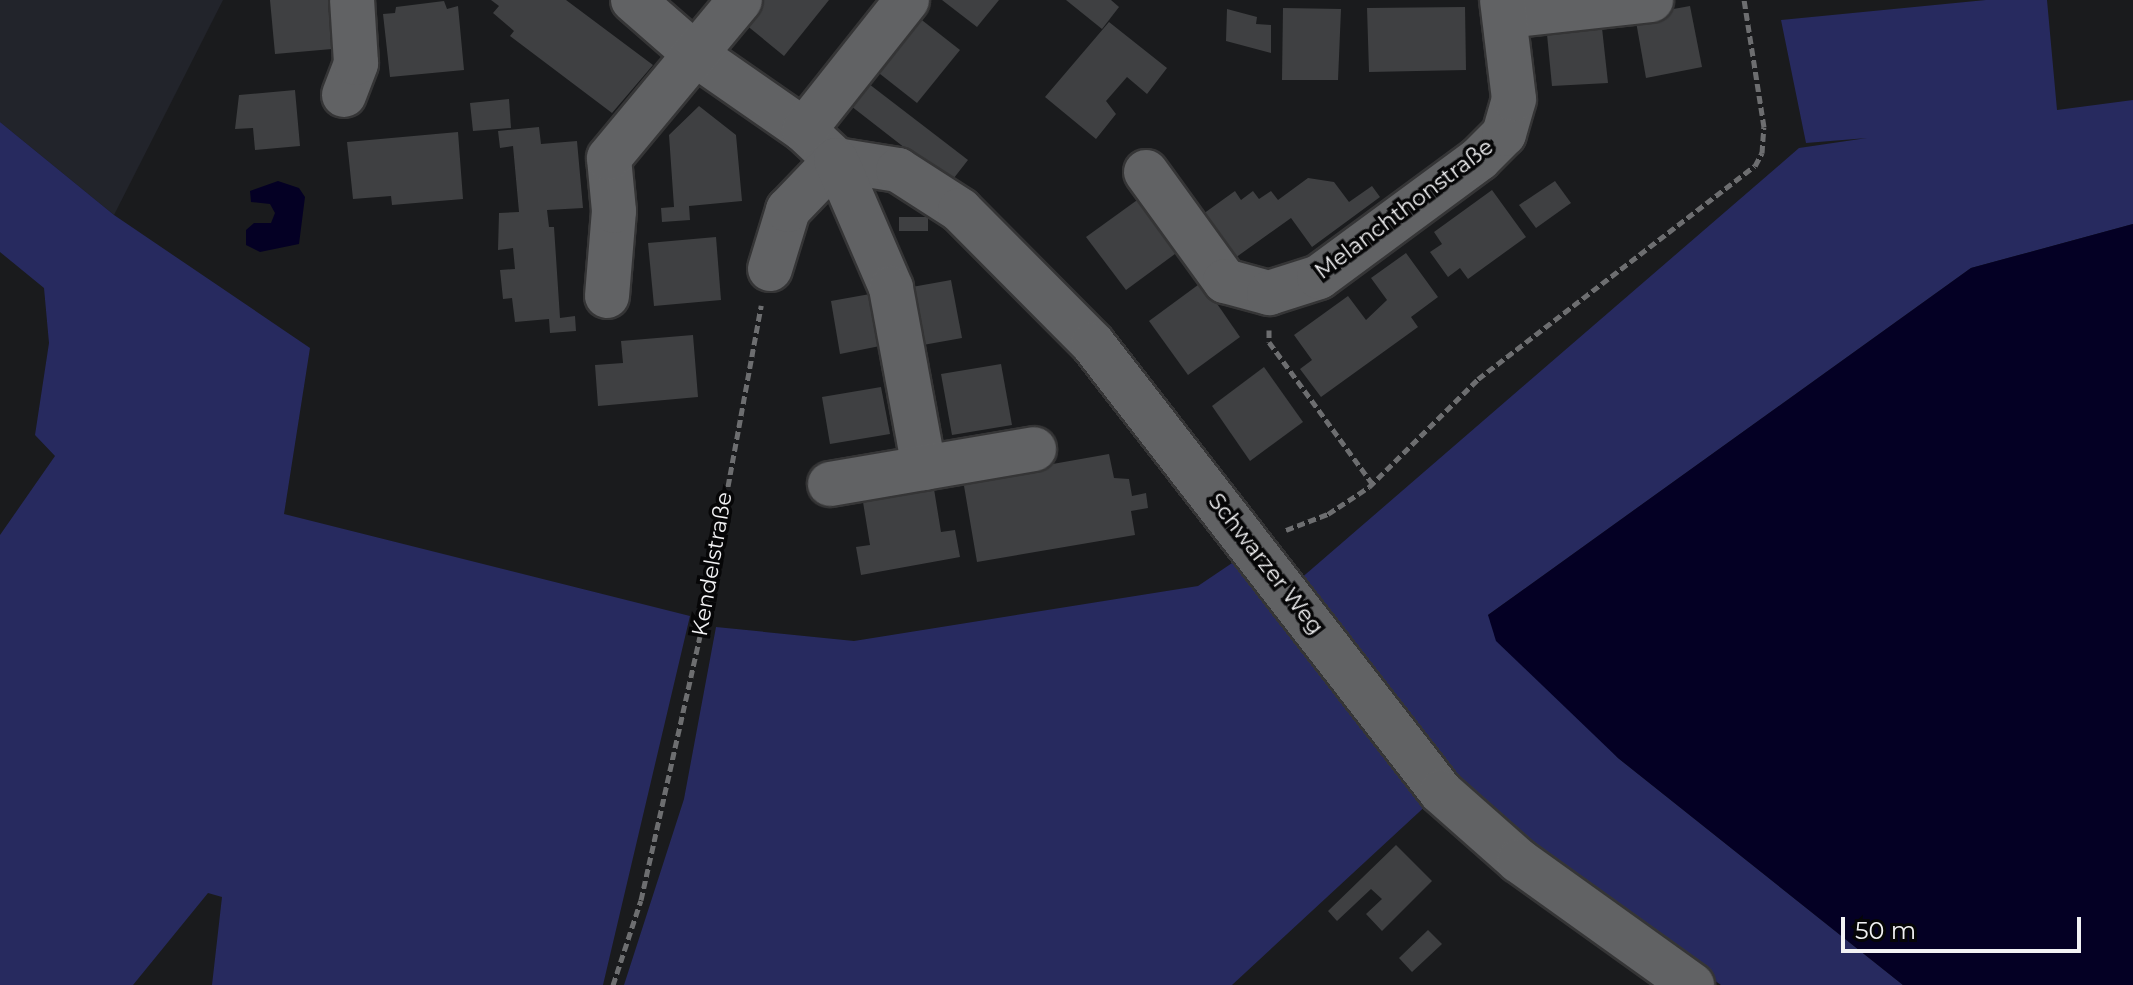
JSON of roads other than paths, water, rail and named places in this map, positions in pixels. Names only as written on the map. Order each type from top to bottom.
[{"type":"street","points":[[344,95],[356,63],[352,0]]},
{"type":"street","points":[[633,0],[696,55],[804,130],[836,160],[891,288],[924,468]]},
{"type":"street","points":[[607,296],[614,211],[609,158],[740,0]]},
{"type":"street","points":[[804,130],[907,0]]},
{"type":"street","name":"Melanchthonstraße","points":[[1146,172],[1225,281],[1269,293],[1319,277],[1479,159],[1504,134],[1514,99],[1504,8],[1651,0]]},
{"type":"street","points":[[770,269],[788,210],[836,160]]},
{"type":"street","name":"Schwarzer Weg","points":[[836,160],[898,170],[960,210],[1093,344],[1251,543],[1441,792],[1519,861],[1692,985]]},
{"type":"street","points":[[830,484],[1034,449]]},
{"type":"water","points":[[278,181],[299,188],[305,197],[299,244],[260,252],[246,245],[246,230],[254,223],[271,223],[275,213],[270,204],[251,202],[250,191]]},
{"type":"water","points":[[2133,224],[2133,985],[1903,985],[1618,758],[1496,641],[1488,615],[1971,268]]}]
